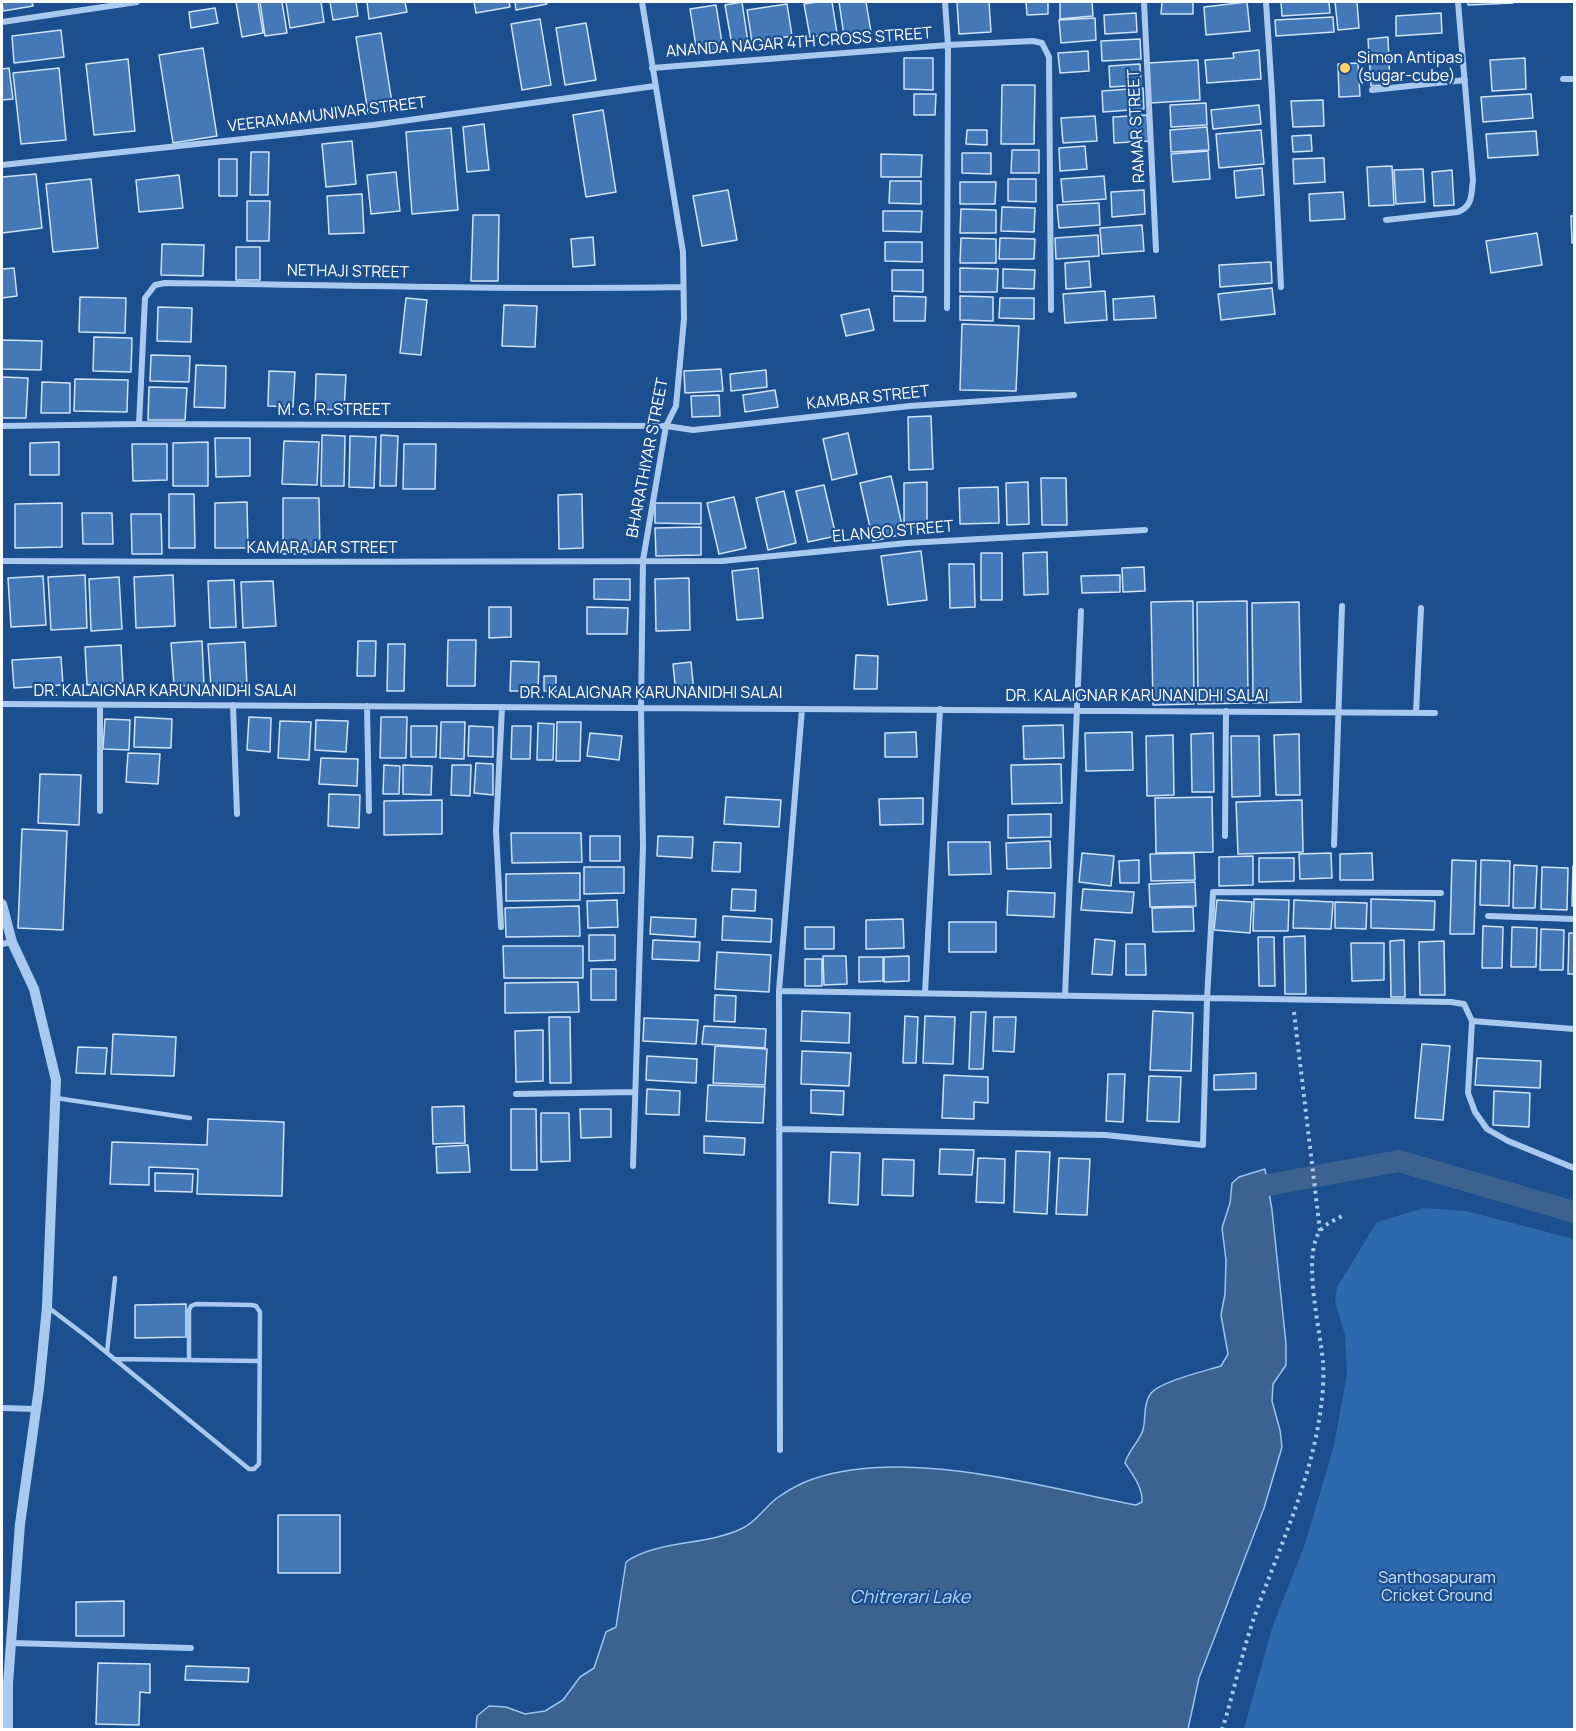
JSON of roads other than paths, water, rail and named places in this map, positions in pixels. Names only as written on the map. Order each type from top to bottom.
[{"type":"street","points":[[2,22],[137,2]]},
{"type":"street","name":"BHARATHIYAR STREET","points":[[633,1166],[643,846],[642,560],[666,426],[676,406],[684,319],[683,252],[642,2]]},
{"type":"street","points":[[945,2],[948,45],[947,308]]},
{"type":"street","name":"RAMAR STREET","points":[[1144,2],[1156,250]]},
{"type":"street","points":[[1266,2],[1281,287]]},
{"type":"street","points":[[1386,220],[1458,212],[1466,209],[1470,203],[1473,180],[1458,2]]},
{"type":"street","name":"ANANDA NAGAR 4TH CROSS STREET","points":[[652,68],[948,45],[1033,41],[1042,43],[1048,57],[1051,310]]},
{"type":"street","points":[[1563,79],[1575,79]]},
{"type":"street","points":[[1372,90],[1464,80]]},
{"type":"street","name":"VEERAMAMUNIVAR STREET","points":[[2,165],[373,125],[655,86]]},
{"type":"street","name":"NETHAJI STREET","points":[[139,424],[145,297],[155,285],[165,283],[576,289],[683,287]]},
{"type":"street","name":"KAMBAR STREET","points":[[666,426],[693,430],[910,406],[1074,395]]},
{"type":"street","name":"M. G. R. STREET","points":[[2,426],[139,424],[666,426]]},
{"type":"street","name":"ELANGO STREET","points":[[642,560],[722,561],[907,543],[1146,530]]},
{"type":"street","name":"KAMARAJAR STREET","points":[[2,561],[612,562],[642,560]]},
{"type":"street","points":[[1334,845],[1342,606]]},
{"type":"street","points":[[1416,713],[1421,608]]},
{"type":"street","points":[[1065,996],[1081,611]]},
{"type":"street","name":"DR. KALAIGNAR KARUNANIDHI SALAI","points":[[2,704],[1435,713]]},
{"type":"street","points":[[100,705],[100,812]]},
{"type":"street","points":[[233,705],[237,814]]},
{"type":"street","points":[[367,706],[369,811]]},
{"type":"street","points":[[501,927],[496,831],[502,707]]},
{"type":"street","points":[[780,1450],[779,991],[802,709]]},
{"type":"street","points":[[925,993],[940,710]]},
{"type":"street","points":[[1225,836],[1226,711]]},
{"type":"street","points":[[779,1129],[1105,1135],[1203,1145],[1212,894],[1215,891],[1441,893]]},
{"type":"street","points":[[2,904],[7,943],[34,989],[56,1080],[47,1307],[20,1524],[11,1643],[8,1730]]},
{"type":"street","points":[[1488,916],[1575,919]]},
{"type":"street","points":[[779,991],[1459,1002],[1467,1008],[1472,1021],[1468,1093],[1475,1112],[1488,1129],[1508,1141],[1575,1168]]},
{"type":"street","points":[[1472,1021],[1575,1029]]},
{"type":"street","points":[[516,1094],[635,1092]]},
{"type":"street","points":[[2,1408],[36,1409]]},
{"type":"street","points":[[11,1643],[191,1648]]},
{"type":"lane","points":[[56,1098],[190,1118]]},
{"type":"lane","points":[[106,1353],[116,1278]]},
{"type":"lane","points":[[47,1307],[251,1470],[259,1464],[260,1312],[256,1306],[196,1304],[191,1306],[189,1310],[189,1360]]},
{"type":"lane","points":[[114,1359],[258,1361]]},
{"type":"water","name":"Chitrerari Lake","points":[[1265,1169],[1272,1210],[1286,1344],[1286,1365],[1273,1384],[1272,1401],[1282,1447],[1264,1508],[1199,1678],[1188,1729],[476,1729],[477,1716],[489,1706],[506,1707],[525,1714],[545,1711],[563,1700],[580,1677],[594,1668],[606,1632],[616,1627],[626,1562],[652,1550],[714,1538],[743,1528],[777,1498],[813,1479],[850,1470],[889,1467],[931,1468],[1017,1480],[1136,1505],[1142,1502],[1139,1487],[1125,1463],[1143,1430],[1147,1402],[1151,1393],[1164,1384],[1221,1366],[1228,1354],[1221,1315],[1225,1294],[1226,1260],[1222,1228],[1230,1203],[1232,1183],[1239,1177]]},
{"type":"waterway","points":[[1268,1185],[1399,1161],[1574,1212]]},
{"type":"place","name":"Simon Antipas (sugar-cube)","points":[[1345,68]]},
{"type":"park label","name":"Santhosapuram Cricket Ground","points":[[1437,1588]]}]
